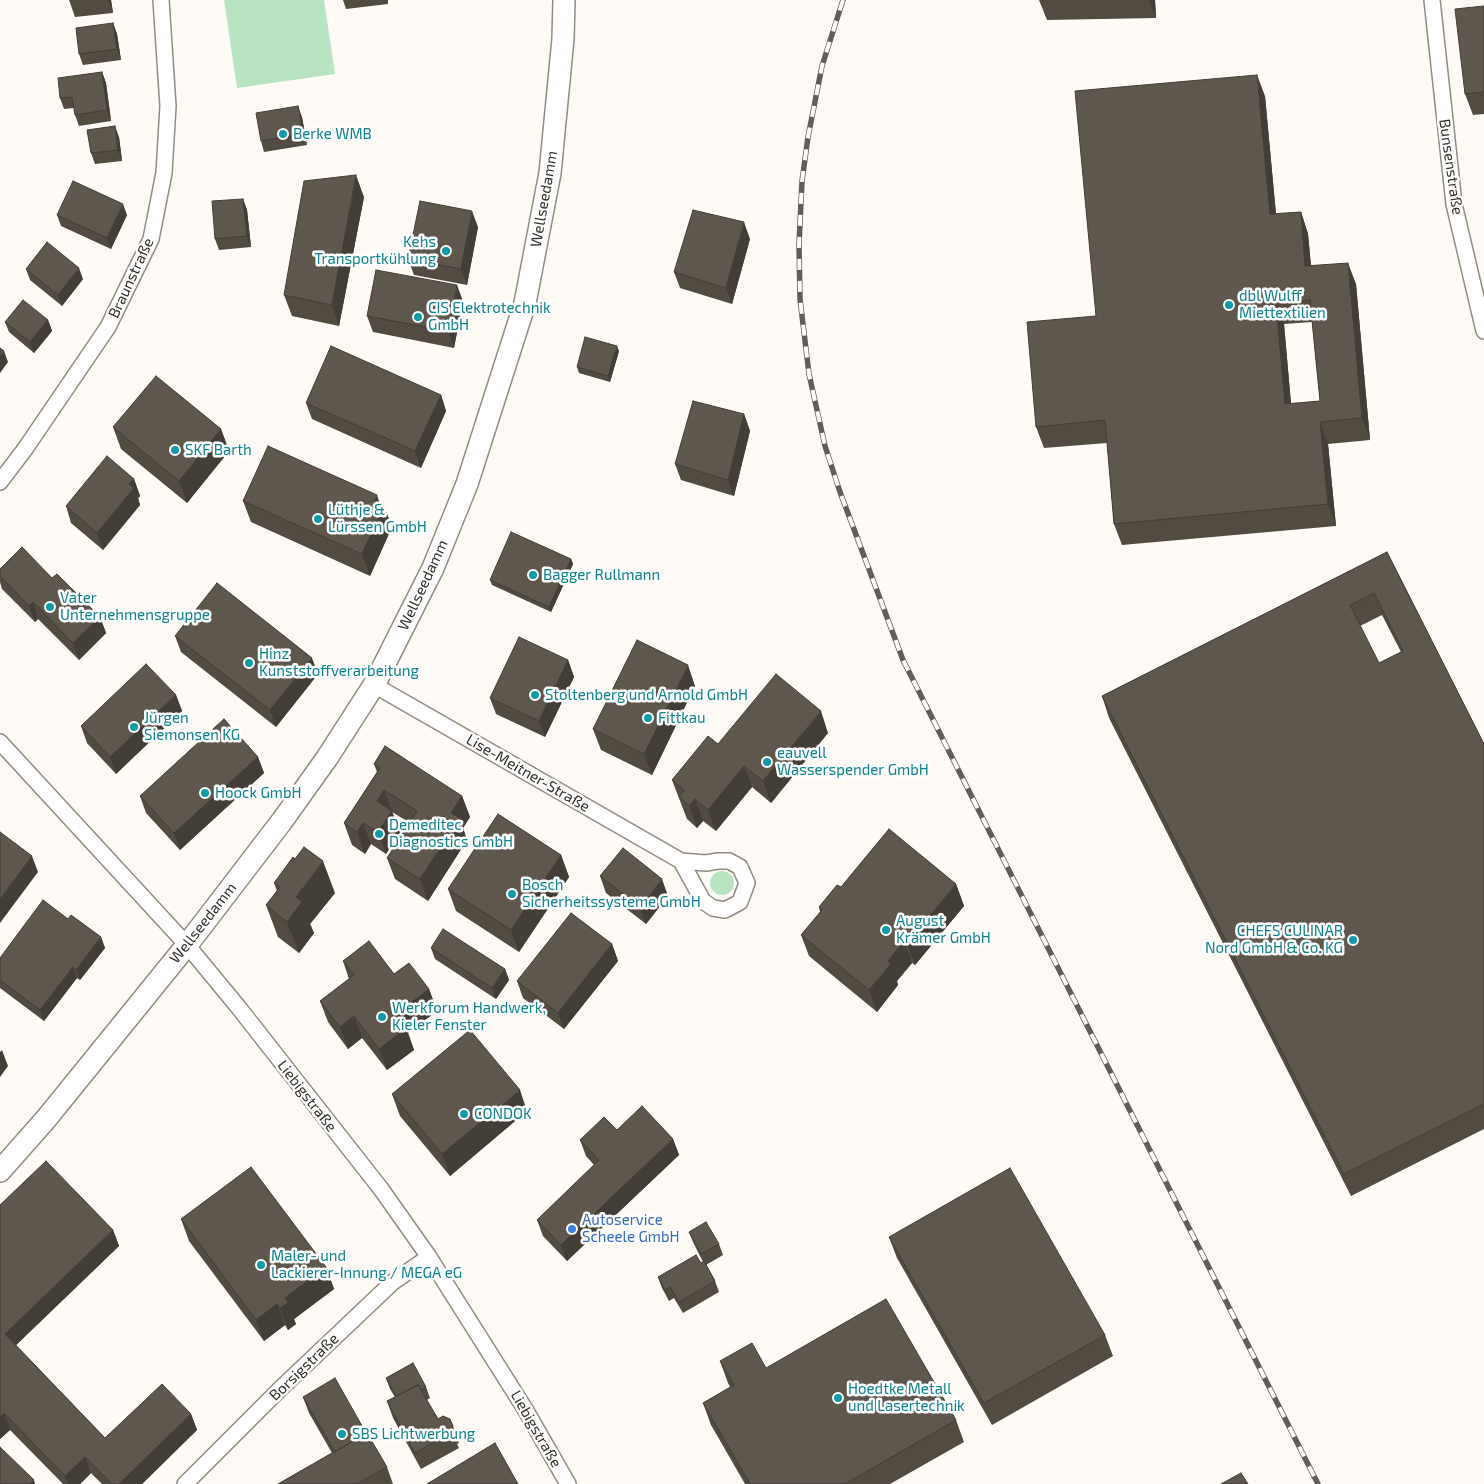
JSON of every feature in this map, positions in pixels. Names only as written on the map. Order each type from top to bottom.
[{"type":"main road","name":"Wellseedamm","points":[[0,1171],[46,1120],[188,945],[282,821],[327,758],[374,685],[433,568],[467,484],[525,303],[550,173],[563,39],[564,0]]},
{"type":"street","name":"Braunstraße","points":[[0,482],[25,449],[108,327],[151,239],[164,173],[168,106],[161,0]]},
{"type":"street","name":"Bunsenstraße","points":[[1432,0],[1454,204],[1484,331]]},
{"type":"street","name":"Lise-Meitner-Straße","points":[[374,685],[681,861]]},
{"type":"street","name":"Liebigstraße","points":[[0,742],[188,945],[381,1189],[429,1257],[525,1409],[568,1484]]},
{"type":"street","name":"Borsigstraße","points":[[185,1484],[278,1390],[393,1282],[429,1257]]},
{"type":"green space","points":[[224,0],[324,0],[335,74],[237,88]]},
{"type":"green space","points":[[722,871],[727,872],[733,878],[733,888],[727,894],[722,895],[717,894],[711,888],[710,883],[711,878],[717,872]]},
{"type":"building","points":[[1484,6],[1484,92],[1465,94],[1455,9]]},
{"type":"building","points":[[113,23],[117,49],[79,54],[76,28]]},
{"type":"building","points":[[102,72],[107,110],[75,115],[72,97],[60,98],[58,78]]},
{"type":"building","name":"dbl Wulff Miettextilien","points":[[1257,75],[1270,214],[1301,212],[1305,266],[1348,263],[1362,418],[1320,422],[1328,504],[1114,524],[1105,420],[1036,427],[1027,322],[1096,316],[1075,91]],"holes":[[[1310,300],[1320,401],[1285,404],[1276,303]]]},
{"type":"building","points":[[298,106],[303,134],[261,141],[256,113]]},
{"type":"building","points":[[115,126],[118,150],[91,153],[87,130]]},
{"type":"building","points":[[356,175],[332,305],[284,295],[304,181]]},
{"type":"building","points":[[73,181],[123,204],[107,238],[57,215]]},
{"type":"building","points":[[243,199],[247,236],[215,239],[212,201]]},
{"type":"building","name":"Kehs Transportkühlung","points":[[420,201],[472,211],[461,269],[408,259]]},
{"type":"building","points":[[693,210],[744,222],[726,288],[674,272]]},
{"type":"building","points":[[47,242],[79,268],[58,295],[26,269]]},
{"type":"building","name":"CIS Elektrotechnik GmbH","points":[[376,270],[457,285],[448,331],[367,316]]},
{"type":"building","points":[[23,300],[48,320],[30,342],[5,322]]},
{"type":"building","points":[[585,337],[617,346],[608,376],[577,367]]},
{"type":"building","name":"Lüthje & Lürssen GmbH","points":[[331,346],[441,395],[415,451],[306,403]]},
{"type":"building","points":[[0,348],[4,351],[0,357]]},
{"type":"building","name":"SKF Barth","points":[[156,376],[221,429],[179,481],[113,427]]},
{"type":"building","points":[[693,401],[744,414],[728,480],[675,464]]},
{"type":"building","name":"Lüthje & Lürssen GmbH","points":[[268,446],[377,495],[374,501],[384,506],[362,554],[243,501]]},
{"type":"building","points":[[107,456],[134,479],[129,484],[134,488],[97,533],[66,506]]},
{"type":"building","name":"Bagger Rullmann","points":[[511,532],[571,559],[549,607],[490,580]]},
{"type":"building","name":"Vater Unternehmensgruppe","points":[[22,547],[52,578],[57,574],[100,617],[73,643],[33,602],[29,606],[0,576],[0,569]]},
{"type":"building","name":"CHEFS CULINAR Nord GmbH & Co. KG","points":[[1387,552],[1484,744],[1484,1104],[1344,1174],[1102,696]],"holes":[[[1374,593],[1403,651],[1379,663],[1350,605]]]},
{"type":"building","name":"Hinz Kunststoffverarbeitung","points":[[217,583],[312,658],[270,710],[175,636]]},
{"type":"building","name":"Stoltenberg und Arnold GmbH","points":[[519,637],[568,660],[539,721],[490,698]]},
{"type":"building","points":[[637,640],[688,665],[644,754],[593,729]]},
{"type":"building","points":[[146,664],[176,695],[110,757],[81,726]]},
{"type":"building","points":[[776,674],[821,711],[763,781],[744,766],[708,810],[695,799],[689,806],[679,797],[684,790],[672,780],[708,736],[718,744]]},
{"type":"building","name":"Hoock GmbH","points":[[224,719],[258,757],[174,833],[140,796]]},
{"type":"building","points":[[385,746],[462,796],[451,813],[460,818],[420,879],[387,858],[417,811],[384,790],[377,801],[392,811],[378,832],[363,823],[357,832],[344,823],[380,768],[374,764]]},
{"type":"building","name":"Bosch Sicherheitssysteme GmbH","points":[[498,814],[561,855],[511,930],[448,889]]},
{"type":"building","name":"August Krämer GmbH","points":[[889,829],[956,884],[907,944],[904,941],[888,961],[891,964],[869,990],[801,935],[822,910],[819,907],[837,885],[841,887]]},
{"type":"building","points":[[0,832],[32,856],[0,899]]},
{"type":"building","points":[[304,847],[323,861],[296,897],[302,902],[287,922],[266,905],[280,887],[274,883],[293,857],[295,859]]},
{"type":"building","points":[[623,848],[662,879],[640,908],[600,876]]},
{"type":"building","points":[[43,900],[68,919],[71,915],[101,937],[76,970],[73,967],[40,1010],[0,980],[0,958]]},
{"type":"building","points":[[571,913],[612,944],[558,1013],[517,981]]},
{"type":"building","points":[[443,929],[505,969],[492,988],[431,948]]},
{"type":"building","points":[[369,941],[394,974],[409,963],[429,989],[395,1015],[406,1028],[379,1049],[354,1016],[340,1027],[320,1001],[354,975],[343,961]]},
{"type":"building","name":"CONDOK","points":[[470,1030],[520,1090],[442,1154],[392,1094]]},
{"type":"building","points":[[642,1106],[673,1139],[561,1245],[537,1220],[599,1160],[580,1140],[604,1117],[617,1130]]},
{"type":"building","points":[[46,1161],[113,1230],[5,1334],[105,1438],[162,1384],[191,1414],[119,1484],[112,1484],[85,1457],[65,1476],[4,1413],[0,1417],[0,1205]]},
{"type":"building","name":"Maler- und Lackierer-Innung / MEGA eG","points":[[251,1167],[326,1267],[285,1298],[288,1303],[280,1308],[277,1304],[256,1320],[181,1219]]},
{"type":"building","points":[[1010,1168],[1105,1335],[984,1403],[889,1237]]},
{"type":"building","points":[[706,1222],[719,1244],[701,1254],[689,1232]]},
{"type":"building","points":[[696,1255],[701,1263],[704,1261],[715,1281],[679,1302],[670,1287],[665,1290],[658,1277]]},
{"type":"building","name":"Hoedtke Metall und Lasertechnik","points":[[886,1299],[956,1420],[845,1484],[750,1484],[703,1403],[734,1385],[720,1361],[752,1343],[766,1368]]},
{"type":"building","points":[[413,1363],[426,1387],[421,1390],[418,1385],[396,1396],[386,1378]]},
{"type":"building","name":"SBS Lichtwerbung","points":[[335,1378],[366,1433],[335,1452],[303,1397]]},
{"type":"building","points":[[418,1385],[438,1419],[443,1416],[450,1419],[453,1431],[415,1453],[387,1401]]},
{"type":"building","points":[[367,1433],[387,1467],[357,1484],[278,1484]]},
{"type":"building","points":[[495,1443],[518,1484],[427,1484]]},
{"type":"building","points":[[0,1447],[34,1480],[30,1484],[0,1484]]},
{"type":"building","points":[[1241,1473],[1248,1484],[1221,1484]]},
{"type":"railway","points":[[843,0],[822,66],[808,137],[802,181],[799,245],[800,299],[809,374],[825,446],[840,492],[903,660],[1318,1484]]},
{"type":"place","name":"Berke WMB","points":[[283,134]]},
{"type":"place","name":"Kehs Transportkühlung","points":[[446,251]]},
{"type":"place","name":"dbl Wulff Miettextilien","points":[[1229,305]]},
{"type":"place","name":"CIS Elektrotechnik GmbH","points":[[418,317]]},
{"type":"place","name":"SKF Barth","points":[[175,450]]},
{"type":"place","name":"Lüthje & Lürssen GmbH","points":[[318,519]]},
{"type":"place","name":"Bagger Rullmann","points":[[533,575]]},
{"type":"place","name":"Vater Unternehmensgruppe","points":[[50,607]]},
{"type":"place","name":"Hinz Kunststoffverarbeitung","points":[[249,663]]},
{"type":"place","name":"Stoltenberg und Arnold GmbH","points":[[535,695]]},
{"type":"place","name":"Fittkau","points":[[648,718]]},
{"type":"place","name":"Jürgen Siemonsen KG","points":[[134,727]]},
{"type":"place","name":"eauvell Wasserspender GmbH","points":[[767,762]]},
{"type":"place","name":"Hoock GmbH","points":[[205,793]]},
{"type":"place","name":"Demeditec Diagnostics GmbH","points":[[379,834]]},
{"type":"place","name":"Bosch Sicherheitssysteme GmbH","points":[[512,894]]},
{"type":"place","name":"August Krämer GmbH","points":[[886,930]]},
{"type":"place","name":"CHEFS CULINAR Nord GmbH & Co. KG","points":[[1353,940]]},
{"type":"place","name":"Werkforum Handwerk, Kieler Fenster","points":[[382,1017]]},
{"type":"place","name":"CONDOK","points":[[464,1114]]},
{"type":"place","name":"Autoservice Scheele GmbH","points":[[572,1229]]},
{"type":"place","name":"Maler- und Lackierer-Innung / MEGA eG","points":[[261,1265]]},
{"type":"place","name":"Hoedtke Metall und Lasertechnik","points":[[838,1398]]},
{"type":"place","name":"SBS Lichtwerbung","points":[[342,1434]]}]
